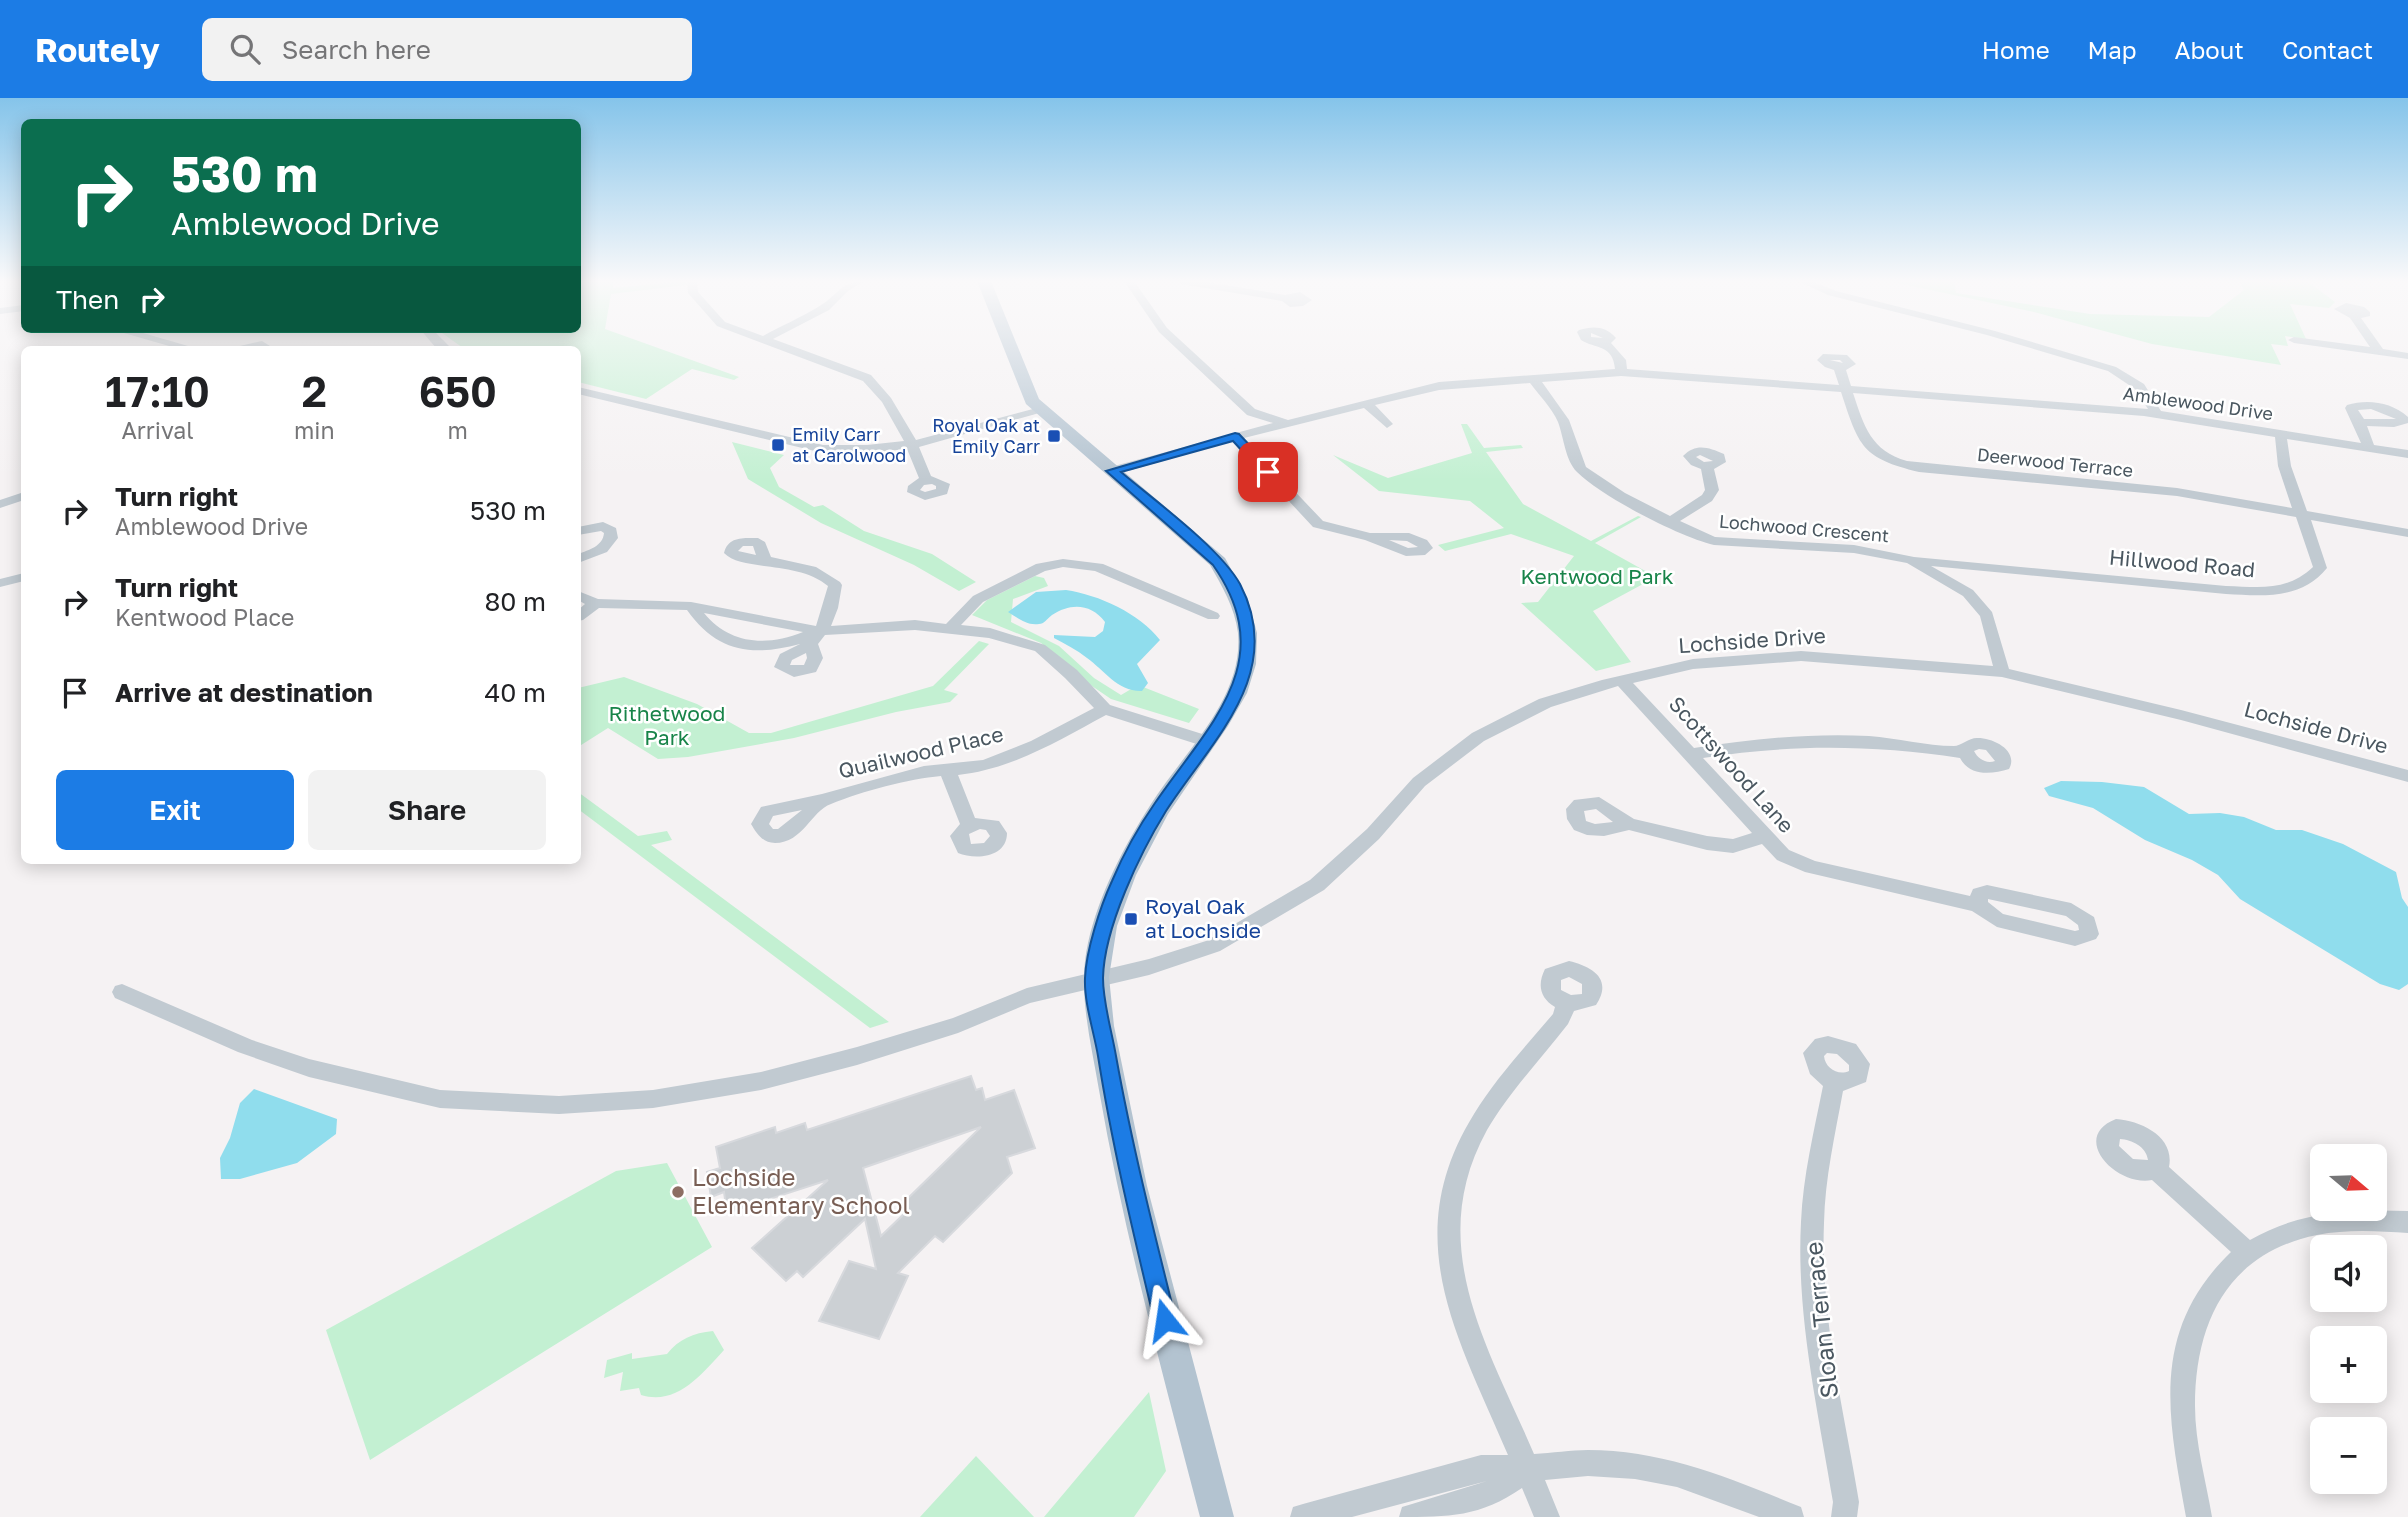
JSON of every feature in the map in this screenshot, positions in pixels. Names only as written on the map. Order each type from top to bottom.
[{"type":"main road","points":[[1010,347],[1032,401],[1218,562],[1233,583],[1245,611],[1249,638],[1246,665],[1237,694],[1209,742],[1160,808],[1120,882],[1100,942],[1094,978],[1120,1134],[1146,1246],[1217,1517]]},
{"type":"main road","points":[[1022,347],[1042,395],[1044,410]]},
{"type":"street","points":[[786,347],[867,378],[883,393],[914,444],[926,480]]},
{"type":"street","points":[[1181,347],[1251,412],[1287,423]]},
{"type":"street","points":[[1608,347],[1619,360],[1621,372]]},
{"type":"street","points":[[2040,347],[2112,369],[2131,383],[2129,386],[2150,413]]},
{"type":"street","points":[[2361,347],[2408,356]]},
{"type":"street","name":"Deerwood Terrace","points":[[1839,368],[1865,437],[1877,453],[1896,463],[1919,468],[2177,492],[2408,533]]},
{"type":"street","name":"Amblewood Drive","points":[[1112,471],[1240,435],[1439,386],[1621,372],[1846,387],[2150,413],[2408,454]]},
{"type":"street","name":"Lochwood Crescent","points":[[1533,378],[1563,420],[1581,469],[1620,496],[1714,541],[1854,549],[1911,560],[1968,593],[1987,615],[2002,672]]},
{"type":"street","points":[[581,392],[823,449],[867,449],[914,444],[1044,410]]},
{"type":"street","points":[[581,405],[594,396]]},
{"type":"street","points":[[1367,404],[1388,425]]},
{"type":"street","points":[[1251,412],[1240,435],[1318,524],[1370,537]]},
{"type":"street","points":[[2360,423],[2370,449]]},
{"type":"street","points":[[2249,429],[2279,452]]},
{"type":"street","name":"Hillwood Road","points":[[1911,560],[2226,590],[2273,592],[2304,583],[2320,568],[2279,452],[2281,434]]},
{"type":"street","points":[[1670,522],[1707,498],[1712,490],[1707,466]]},
{"type":"street","points":[[0,504],[21,497]]},
{"type":"street","points":[[581,530],[603,526],[611,531],[611,538],[602,549],[581,558]]},
{"type":"street","points":[[765,560],[818,572],[835,584],[834,598],[815,637]]},
{"type":"street","points":[[950,628],[978,599],[1041,567],[1063,563],[1098,567],[1213,616]]},
{"type":"street","points":[[1968,565],[1968,593]]},
{"type":"street","points":[[0,583],[21,578]]},
{"type":"street","points":[[581,598],[595,603],[691,606],[815,637]]},
{"type":"street","points":[[581,615],[595,603]]},
{"type":"street","points":[[691,606],[717,634],[726,640],[747,644],[769,644],[901,626],[950,628],[990,634],[1040,648],[1071,674],[1104,709],[1209,742]]},
{"type":"street","name":"Lochside Drive","points":[[122,992],[245,1046],[309,1068],[440,1099],[559,1105],[653,1099],[761,1081],[857,1056],[958,1025],[1027,996],[1149,967],[1213,946],[1317,886],[1373,834],[1419,782],[1478,737],[1545,703],[1693,664],[1801,656],[2002,672],[2181,715],[2408,776]]},
{"type":"street","name":"Scottswood Lane","points":[[1622,681],[1693,754],[1783,855],[1811,867],[1978,905],[1997,920],[2075,939],[2089,934],[2087,922],[2071,910],[1995,892],[1980,894],[1978,905]]},
{"type":"street","name":"Quailwood Place","points":[[822,800],[797,828],[779,835],[762,830],[761,817],[767,811],[822,800],[901,778],[947,769],[985,766],[1006,759],[1104,709]]},
{"type":"street","points":[[1693,754],[1775,743],[1816,741],[1900,745],[1964,753]]},
{"type":"street","points":[[947,769],[969,825]]},
{"type":"street","points":[[1629,824],[1707,843],[1733,846],[1765,836]]},
{"type":"street","points":[[1547,1517],[1464,1319],[1453,1280],[1448,1243],[1451,1209],[1460,1166],[1472,1136],[1561,1018],[1567,1003]]},
{"type":"street","name":"Sloan Terrace","points":[[1834,1081],[1816,1187],[1813,1266],[1816,1307],[1846,1502],[1844,1517]]},
{"type":"street","points":[[2155,1169],[2246,1251]]},
{"type":"street","points":[[2199,1517],[2182,1407],[2184,1357],[2196,1315],[2216,1281],[2246,1251],[2286,1233],[2354,1221],[2408,1222]]},
{"type":"street","points":[[1303,1517],[1481,1468],[1528,1468],[1588,1463],[1635,1466],[1677,1474],[1719,1487],[1791,1517]]},
{"type":"street","points":[[1412,1517],[1491,1494],[1528,1468]]},
{"type":"green space","points":[[581,347],[656,347],[739,377],[734,380],[692,369],[646,399],[581,383]]},
{"type":"green space","points":[[2172,347],[2273,347],[2281,365]]},
{"type":"green space","name":"Kentwood Park","points":[[1461,424],[1467,424],[1484,448],[1521,445],[1523,448],[1486,452],[1523,504],[1591,541],[1638,516],[1641,517],[1595,543],[1656,577],[1593,611],[1631,662],[1596,671],[1521,603],[1538,602],[1574,556],[1511,534],[1445,551],[1438,545],[1504,528],[1470,501],[1379,491],[1333,455],[1388,478],[1472,453]]},
{"type":"green space","points":[[732,442],[784,455],[770,468],[779,487],[814,507],[823,505],[864,531],[932,554],[976,582],[959,591],[914,565],[821,523],[748,479]]},
{"type":"green space","points":[[1035,576],[1044,578],[1048,586],[1013,599],[1011,622],[1059,646],[1094,678],[1121,695],[1138,685],[1199,709],[1189,723],[1111,699],[1086,682],[1041,643],[972,615],[987,600]]},
{"type":"green space","name":"Rithetwood Park","points":[[979,641],[989,644],[944,690],[958,694],[950,702],[896,712],[794,738],[688,757],[658,759],[608,728],[581,745],[581,687],[624,677],[697,704],[749,733],[771,733],[933,686]]},
{"type":"green space","name":"Rithetwood Park","points":[[581,794],[638,836],[667,831],[672,840],[651,845],[889,1022],[870,1028],[581,811]]},
{"type":"green space","points":[[667,1163],[712,1247],[370,1460],[326,1330],[616,1171]]},
{"type":"green space","points":[[713,1331],[724,1350],[698,1378],[677,1392],[654,1397],[641,1395],[639,1388],[620,1391],[623,1372],[604,1378],[607,1360],[632,1353],[632,1359],[667,1354],[676,1344],[687,1338]]},
{"type":"green space","points":[[1149,1392],[1166,1471],[1134,1517],[1044,1517]]},
{"type":"green space","points":[[976,1456],[1034,1517],[920,1517]]},
{"type":"water","points":[[1066,590],[1092,596],[1118,607],[1141,622],[1160,640],[1137,664],[1148,683],[1142,691],[1119,684],[1083,655],[1054,638],[1054,635],[1095,637],[1103,631],[1105,622],[1093,611],[1080,607],[1066,608],[1042,623],[1035,624],[1023,621],[1008,612],[1036,592]]},
{"type":"water","points":[[2061,781],[2144,787],[2189,814],[2220,813],[2244,817],[2276,830],[2302,830],[2343,844],[2396,872],[2402,898],[2408,907],[2408,984],[2399,990],[2380,984],[2240,899],[2218,875],[2192,860],[2145,840],[2093,808],[2049,796],[2044,788]]},
{"type":"water","points":[[254,1089],[337,1119],[336,1134],[297,1163],[240,1179],[221,1179],[220,1158],[230,1138],[240,1103]]},
{"type":"building","name":"Lochside Elementary School","points":[[971,1076],[976,1090],[982,1088],[985,1100],[1014,1090],[1035,1148],[1007,1157],[1012,1173],[943,1242],[935,1236],[898,1273],[908,1276],[879,1339],[819,1321],[849,1261],[876,1269],[865,1219],[803,1277],[797,1271],[786,1281],[752,1248],[828,1180],[727,1213],[724,1192],[711,1197],[707,1172],[720,1168],[716,1147],[775,1127],[776,1133],[805,1123],[807,1130]],"holes":[[[981,1127],[900,1206],[907,1211],[881,1236],[863,1168]]]},
{"type":"place","name":"Royal Oak at Emily Carr","points":[[1054,436]]},
{"type":"place","name":"Emily Carr at Carolwood","points":[[778,445]]},
{"type":"place","name":"Royal Oak at Lochside","points":[[1131,919]]},
{"type":"place","name":"Lochside Elementary School","points":[[678,1192]]},
{"type":"route","points":[[1165,1320],[1120,1134],[1094,978],[1100,942],[1120,882],[1160,808],[1209,742],[1237,694],[1246,665],[1249,638],[1245,611],[1233,583],[1218,562],[1112,471],[1235,436],[1268,472]]}]
